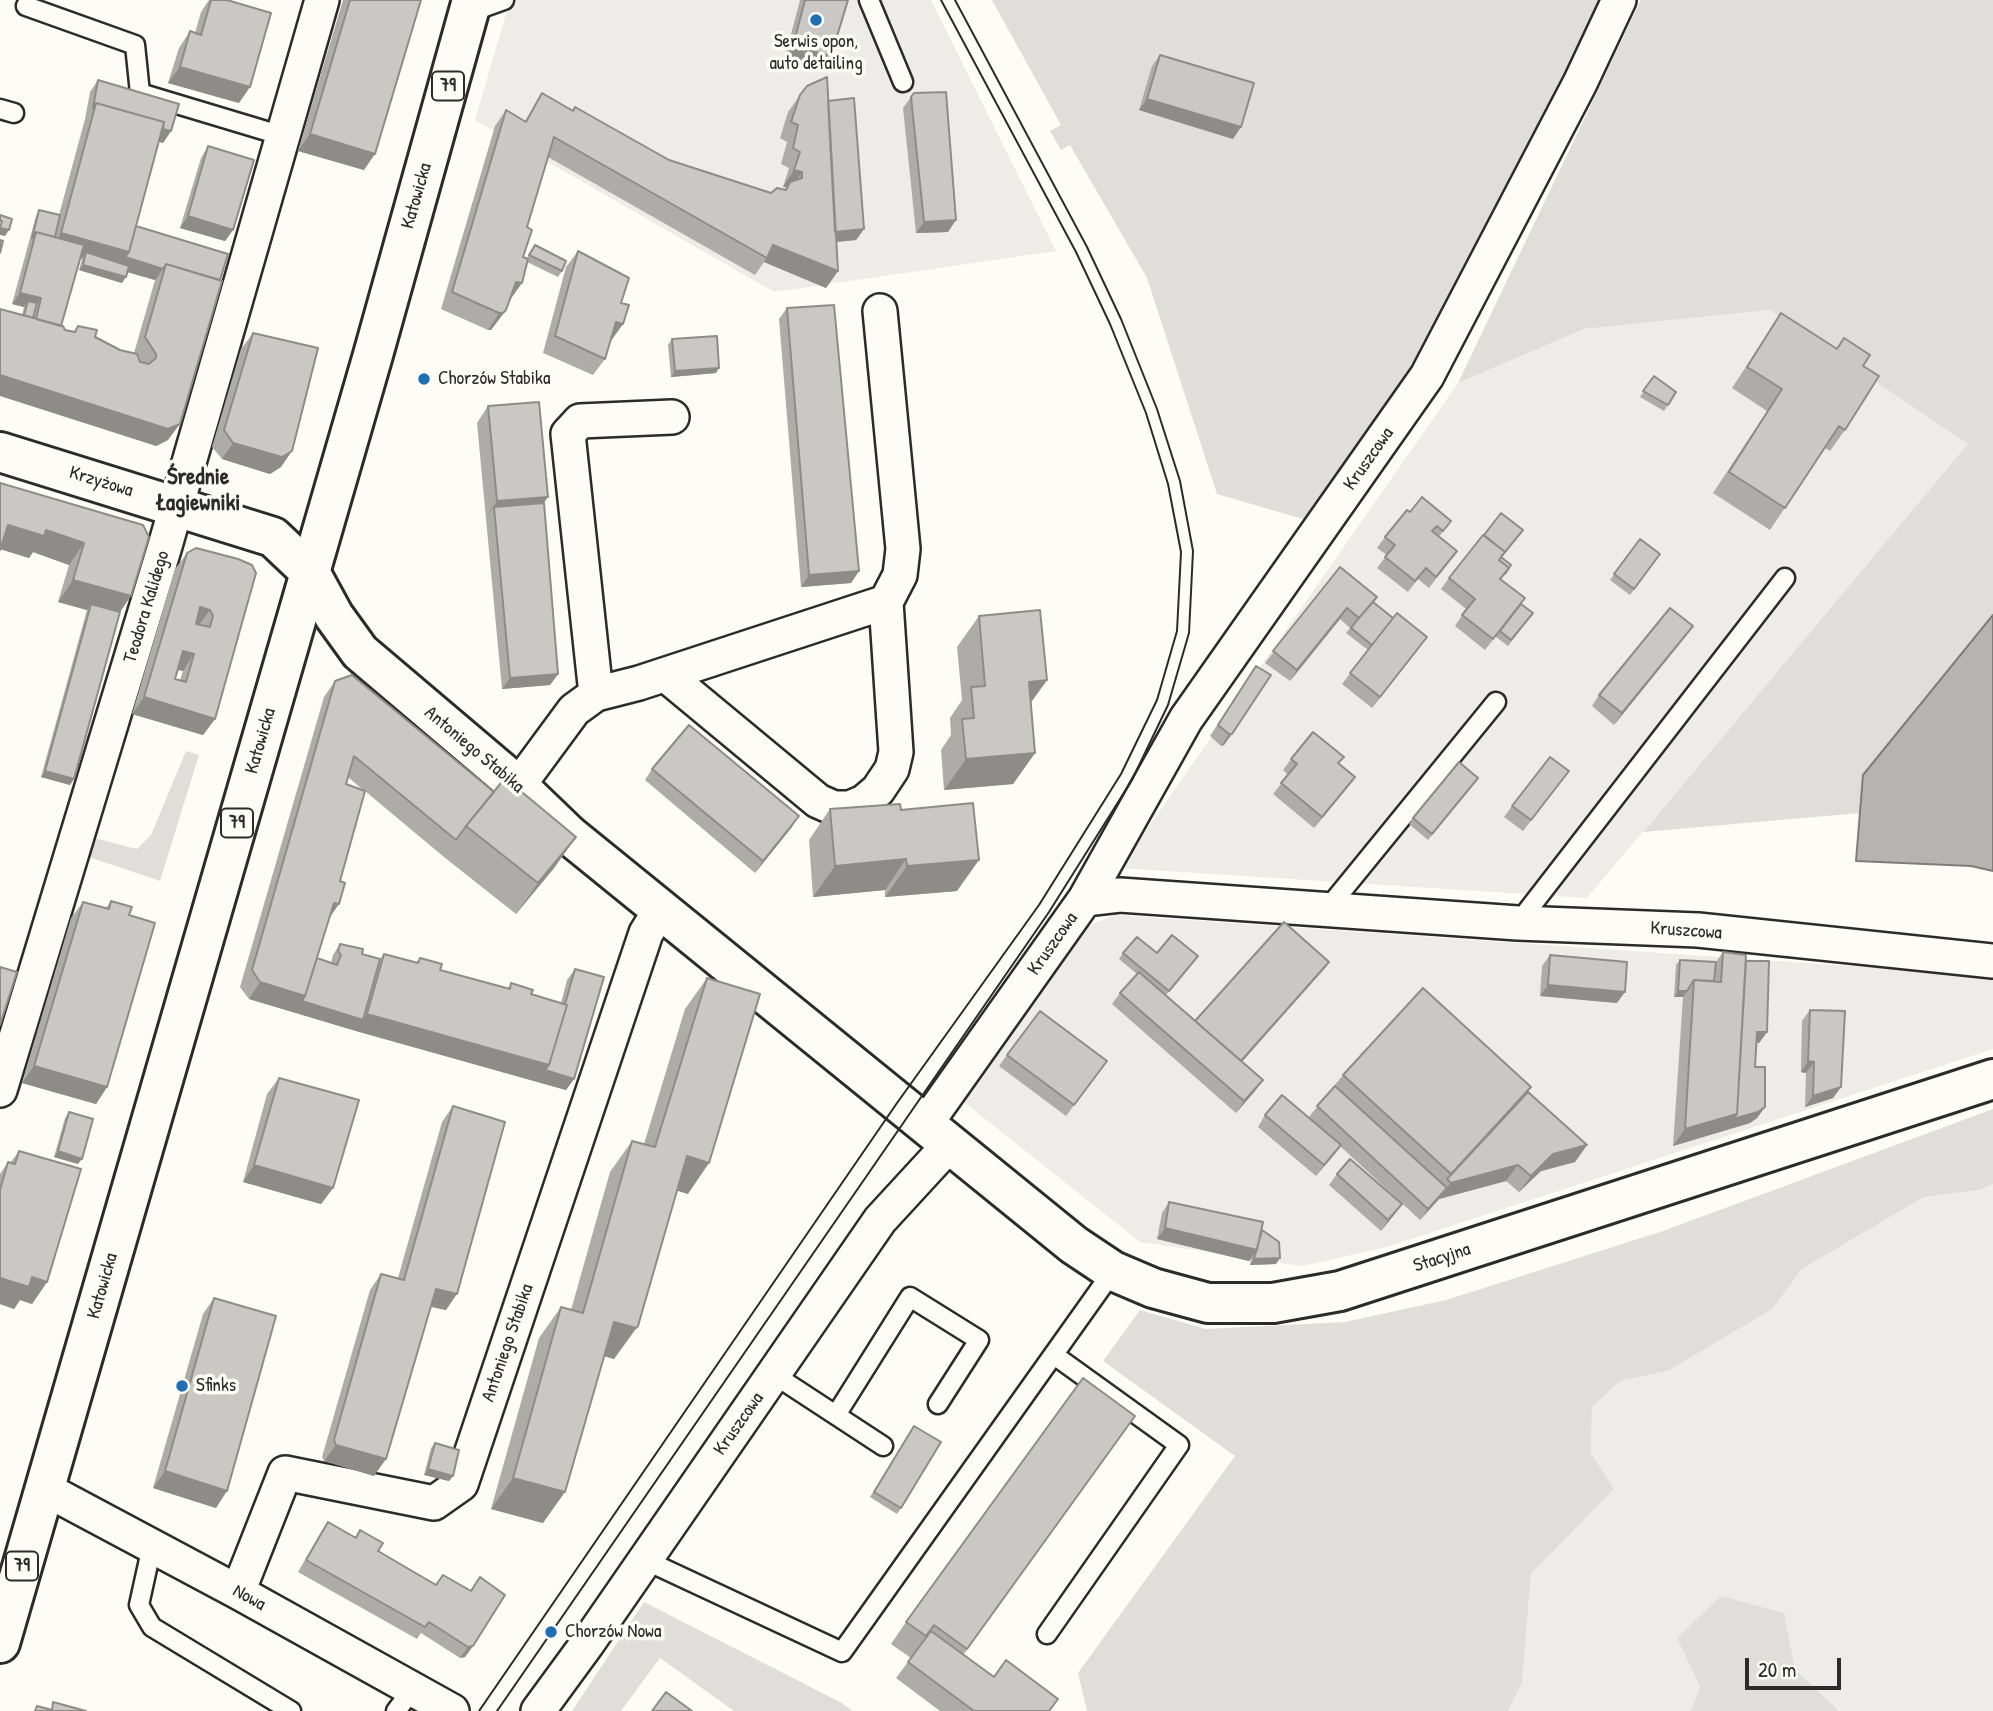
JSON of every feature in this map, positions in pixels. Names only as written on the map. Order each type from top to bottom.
[{"type":"street","name":"Teodora Kalidego","points":[[0,1090],[176,505],[322,0]]},
{"type":"street","name":"Kruszcowa","points":[[538,1711],[937,1135],[1085,899],[1186,719],[1427,376],[1580,83],[1619,0]]},
{"type":"street","name":"Katowicka","points":[[0,1643],[310,572],[470,7]]},
{"type":"street","points":[[666,674],[818,801],[834,808],[850,808],[864,802],[878,790],[892,769],[896,752],[886,602],[900,575],[902,549],[880,311]]},
{"type":"street","points":[[596,694],[568,434],[580,421],[672,417]]},
{"type":"street","name":"Krzyżowa","points":[[0,452],[273,537],[310,572]]},
{"type":"street","name":"Antoniego Stabika","points":[[310,572],[334,615],[360,652],[517,786],[569,835],[937,1135]]},
{"type":"street","points":[[517,786],[574,710],[596,694],[666,674],[886,602]]},
{"type":"street","name":"Kruszcowa","points":[[1085,899],[1119,895],[1518,923],[1698,930],[1993,961]]},
{"type":"street","name":"Antoniego Stabika","points":[[238,1592],[285,1473],[435,1503],[461,1484],[646,933],[661,909]]},
{"type":"street","name":"Stacyjna","points":[[937,1135],[1073,1245],[1113,1270],[1153,1288],[1208,1303],[1273,1303],[1340,1291],[1993,1079]]},
{"type":"street","name":"Nowa","points":[[45,1489],[238,1592],[404,1700],[452,1711]]},
{"type":"lane","points":[[470,7],[504,0]]},
{"type":"lane","points":[[869,0],[903,82]]},
{"type":"lane","points":[[26,6],[135,45],[140,93],[283,136]]},
{"type":"lane","points":[[1518,923],[1785,578]]},
{"type":"lane","points":[[1328,908],[1496,702]]},
{"type":"lane","points":[[645,1560],[842,1652],[1113,1270]]},
{"type":"lane","points":[[836,1416],[910,1297],[979,1340],[939,1404]]},
{"type":"lane","points":[[1047,1634],[1179,1445],[1054,1355]]},
{"type":"lane","points":[[773,1374],[883,1446]]},
{"type":"lane","points":[[152,1546],[139,1605],[152,1627],[291,1711]]},
{"type":"shaded area","points":[[510,0],[931,0],[1056,251],[774,292],[475,120]]},
{"type":"shaded area","points":[[992,0],[1605,0],[1498,232],[1310,521],[1217,494],[1147,278],[1070,145],[1061,150],[1050,131],[1061,125]]},
{"type":"shaded area","points":[[1641,0],[1993,0],[1993,615],[1863,775],[1860,813],[1643,832],[1968,444],[1770,310],[1584,329],[1458,383]]},
{"type":"shaded area","points":[[1770,310],[1969,444],[1587,898],[1120,868],[1458,383],[1584,329]]},
{"type":"shaded area","points":[[1993,615],[1993,871],[1971,866],[1856,861],[1863,775]]},
{"type":"shaded area","points":[[186,751],[199,755],[160,881],[89,857],[94,838],[137,849],[151,835]]},
{"type":"shaded area","points":[[1115,915],[1993,976],[1993,1049],[1387,1247],[1302,1266],[1140,1242],[960,1099],[1087,926]]},
{"type":"shaded area","points":[[1993,1109],[1993,1184],[1979,1190],[1924,1197],[1802,1269],[1772,1309],[1668,1371],[1620,1381],[1592,1407],[1591,1453],[1614,1489],[1531,1574],[1522,1683],[1508,1711],[1087,1711],[1078,1673],[1235,1456],[1103,1361],[1140,1310],[1206,1329],[1345,1322],[1446,1300],[1663,1231]]},
{"type":"shaded area","points":[[1993,1184],[1993,1711],[1839,1711],[1795,1669],[1783,1613],[1677,1638],[1700,1689],[1691,1711],[1508,1711],[1522,1683],[1531,1574],[1614,1489],[1591,1453],[1592,1407],[1620,1381],[1668,1371],[1771,1309],[1802,1269],[1924,1197],[1979,1190]]},
{"type":"shaded area","points":[[1721,1596],[1784,1613],[1795,1669],[1839,1711],[1691,1711],[1700,1688],[1677,1638]]},
{"type":"shaded area","points":[[644,1602],[853,1711],[734,1711],[660,1658],[621,1711],[572,1711]]},
{"type":"building","points":[[211,0],[227,0],[271,13],[250,87],[180,67],[190,31],[201,35]]},
{"type":"building","points":[[350,0],[421,0],[375,154],[310,134]]},
{"type":"building","points":[[805,0],[848,0],[831,56],[793,46]]},
{"type":"building","points":[[1160,55],[1254,83],[1241,127],[1147,99]]},
{"type":"building","points":[[827,77],[838,271],[773,245],[767,258],[554,137],[527,227],[532,230],[523,257],[528,259],[522,283],[516,282],[506,310],[499,313],[452,292],[506,110],[526,122],[542,93],[573,111],[575,107],[669,160],[771,193],[777,188],[786,190],[790,182],[802,178],[802,172],[794,170],[800,152],[793,148],[798,125],[791,122],[800,95],[807,86]]},
{"type":"building","points":[[98,80],[179,104],[171,131],[163,129],[164,122],[96,103],[93,108]]},
{"type":"building","points":[[946,92],[956,220],[924,222],[911,97],[914,93]]},
{"type":"building","points":[[854,98],[864,229],[835,232],[828,101]]},
{"type":"building","points":[[96,103],[164,122],[129,252],[61,233]]},
{"type":"building","points":[[208,146],[254,160],[233,230],[188,216]]},
{"type":"building","points":[[39,210],[60,215],[55,237],[36,232],[32,238]]},
{"type":"building","points":[[0,215],[12,219],[9,230],[0,228]]},
{"type":"building","points":[[136,226],[228,254],[220,280],[166,264],[163,269],[125,257]]},
{"type":"building","points":[[36,232],[84,245],[61,326],[36,319],[41,298],[20,293]]},
{"type":"building","points":[[535,245],[566,261],[562,271],[529,255]]},
{"type":"building","points":[[578,251],[629,278],[621,303],[629,305],[623,324],[616,322],[605,359],[555,336]]},
{"type":"building","points":[[86,252],[129,266],[126,277],[83,265]]},
{"type":"building","points":[[166,264],[222,281],[180,424],[168,429],[0,375],[0,309],[63,326],[65,330],[75,332],[78,326],[97,330],[95,337],[120,350],[137,354],[140,362],[149,364],[156,358],[156,354],[145,337]]},
{"type":"building","points":[[28,301],[37,303],[33,318],[24,315]]},
{"type":"building","points":[[834,305],[859,571],[809,575],[787,308]]},
{"type":"building","points":[[1781,313],[1837,349],[1844,338],[1870,355],[1863,366],[1879,376],[1845,430],[1839,426],[1785,508],[1729,472],[1782,389],[1747,367]]},
{"type":"building","points":[[253,333],[318,348],[292,451],[282,457],[233,443],[224,430]]},
{"type":"building","points":[[717,336],[719,368],[675,371],[672,339]]},
{"type":"building","points":[[1654,376],[1676,392],[1668,405],[1643,391]]},
{"type":"building","points":[[539,402],[548,497],[497,501],[488,406]]},
{"type":"building","points":[[0,483],[143,525],[149,537],[131,596],[73,580],[84,543],[46,530],[44,536],[8,525],[0,550]]},
{"type":"building","points":[[1422,497],[1451,521],[1443,531],[1437,526],[1432,531],[1457,551],[1436,577],[1426,568],[1415,581],[1385,557],[1395,545],[1385,537],[1407,510],[1410,512]]},
{"type":"building","points":[[544,503],[558,674],[510,678],[494,507]]},
{"type":"building","points":[[1501,513],[1523,530],[1501,557],[1505,552],[1484,535]]},
{"type":"building","points":[[1483,535],[1505,552],[1499,560],[1509,568],[1500,579],[1525,598],[1493,639],[1462,615],[1475,599],[1449,578]]},
{"type":"building","points":[[1640,539],[1660,554],[1634,589],[1614,574]]},
{"type":"building","points":[[196,548],[238,559],[252,565],[256,573],[215,719],[144,697],[187,553]],"holes":[[[200,607],[210,610],[213,616],[210,627],[196,624]],[[183,651],[194,654],[186,682],[175,679]]]},
{"type":"building","points":[[1501,557],[1511,565],[1509,568],[1499,560]]},
{"type":"building","points":[[1340,567],[1377,597],[1359,618],[1347,608],[1297,670],[1273,651]]},
{"type":"building","points":[[1373,602],[1393,618],[1372,645],[1351,628]]},
{"type":"building","points":[[91,604],[120,612],[74,779],[45,771]]},
{"type":"building","points":[[1521,604],[1533,613],[1511,640],[1500,631]]},
{"type":"building","points":[[1670,608],[1693,626],[1622,713],[1599,695]]},
{"type":"building","points":[[1040,610],[1047,680],[1029,682],[1035,753],[966,759],[962,719],[974,718],[971,687],[985,686],[979,616]]},
{"type":"building","points":[[1397,613],[1427,637],[1380,697],[1350,673]]},
{"type":"building","points":[[1256,666],[1271,675],[1232,734],[1229,734],[1218,725]]},
{"type":"building","points":[[352,675],[494,792],[456,840],[354,756],[346,784],[365,791],[340,881],[345,883],[339,904],[334,903],[305,996],[260,982],[252,970],[335,681]]},
{"type":"building","points":[[689,725],[799,816],[763,861],[652,769]]},
{"type":"building","points":[[1313,732],[1344,757],[1338,763],[1355,777],[1322,817],[1281,783],[1297,764],[1291,759]]},
{"type":"building","points":[[1550,757],[1569,771],[1531,820],[1512,806]]},
{"type":"building","points":[[1459,762],[1478,778],[1432,834],[1413,818]]},
{"type":"building","points":[[505,778],[576,837],[538,883],[466,826]]},
{"type":"building","points":[[973,803],[979,860],[907,866],[906,859],[835,866],[830,809],[900,804],[901,810]]},
{"type":"building","points":[[111,901],[132,907],[129,915],[155,923],[107,1087],[34,1066],[83,902],[109,909]]},
{"type":"building","points":[[1284,922],[1329,962],[1241,1061],[1195,1021]]},
{"type":"building","points":[[1172,935],[1198,956],[1169,991],[1123,953],[1137,937],[1157,953]]},
{"type":"building","points":[[340,944],[363,949],[362,954],[380,959],[363,1020],[302,1001],[317,958],[337,965],[341,955],[338,951]]},
{"type":"building","points":[[1723,952],[1746,955],[1737,1114],[1685,1129],[1694,980],[1721,982]]},
{"type":"building","points":[[384,954],[418,963],[420,958],[442,964],[440,970],[510,989],[511,983],[533,990],[531,994],[567,1005],[549,1065],[367,1014]]},
{"type":"building","points":[[1550,955],[1627,962],[1625,992],[1548,985]]},
{"type":"building","points":[[1680,960],[1716,962],[1714,981],[1694,980],[1687,991],[1678,991]]},
{"type":"building","points":[[1746,961],[1769,961],[1767,1032],[1757,1032],[1755,1067],[1765,1067],[1765,1107],[1758,1112],[1733,1119],[1737,1114]]},
{"type":"building","points":[[0,967],[17,972],[0,1025]]},
{"type":"building","points":[[575,969],[604,977],[574,1079],[545,1070],[549,1065],[567,1005],[565,1004]]},
{"type":"building","points":[[1139,972],[1263,1080],[1244,1101],[1120,993]]},
{"type":"building","points":[[707,978],[760,994],[709,1163],[687,1156],[638,1326],[636,1328],[614,1322],[565,1492],[513,1478],[561,1307],[583,1313],[632,1141],[655,1147]]},
{"type":"building","points":[[1423,988],[1531,1087],[1451,1174],[1343,1075]]},
{"type":"building","points":[[1810,1010],[1845,1011],[1841,1087],[1813,1096],[1814,1062],[1808,1061]]},
{"type":"building","points":[[1040,1011],[1107,1061],[1074,1105],[1007,1055]]},
{"type":"building","points":[[279,1078],[359,1100],[333,1188],[254,1165]]},
{"type":"building","points":[[1335,1086],[1447,1188],[1428,1209],[1317,1106]]},
{"type":"building","points":[[1528,1092],[1587,1145],[1553,1154],[1531,1176],[1518,1165],[1451,1183],[1447,1179]]},
{"type":"building","points":[[1282,1095],[1341,1145],[1324,1165],[1265,1115]]},
{"type":"building","points":[[453,1106],[505,1122],[457,1294],[436,1289],[386,1459],[336,1445],[334,1440],[381,1274],[404,1280]]},
{"type":"building","points":[[69,1112],[93,1119],[82,1159],[58,1151]]},
{"type":"building","points":[[19,1151],[81,1169],[47,1282],[32,1277],[29,1287],[0,1278],[0,1190],[8,1162],[15,1164]]},
{"type":"building","points":[[1350,1159],[1402,1204],[1388,1220],[1337,1174]]},
{"type":"building","points":[[1169,1202],[1263,1222],[1257,1250],[1165,1228]]},
{"type":"building","points":[[1262,1230],[1279,1242],[1280,1258],[1254,1259]]},
{"type":"building","points":[[214,1298],[276,1316],[227,1491],[165,1471]]},
{"type":"building","points":[[1083,1378],[1135,1416],[967,1649],[934,1625],[926,1636],[906,1622]]},
{"type":"building","points":[[914,1426],[941,1442],[901,1508],[874,1492]]},
{"type":"building","points":[[435,1443],[459,1450],[453,1476],[428,1469]]},
{"type":"building","points":[[328,1522],[356,1538],[360,1530],[383,1543],[378,1551],[436,1585],[443,1575],[471,1591],[480,1577],[505,1595],[473,1646],[468,1647],[429,1622],[425,1627],[306,1560]]},
{"type":"building","points":[[931,1631],[994,1677],[1006,1660],[1058,1699],[1049,1711],[974,1711],[908,1662]]},
{"type":"building","points":[[666,1692],[692,1711],[652,1711]]},
{"type":"building","points":[[53,1702],[86,1711],[35,1711],[37,1706],[52,1710]]},
{"type":"tram line","points":[[479,1711],[897,1103],[1039,905],[1121,774],[1157,700],[1177,631],[1181,552],[1168,484],[1146,413],[1110,324],[1076,252],[941,0]]},
{"type":"tram line","points":[[497,1711],[1049,912],[1132,780],[1168,705],[1189,633],[1193,551],[1180,481],[1157,409],[1121,319],[1087,247],[955,0]]},
{"type":"place","name":"Serwis opon, auto detailing","points":[[816,20]]},
{"type":"place","name":"Chorzów Stabika","points":[[424,379]]},
{"type":"place","name":"Sfinks","points":[[182,1386]]},
{"type":"place","name":"Chorzów Nowa","points":[[551,1632]]},
{"type":"district","name":"Średnie Łagiewniki","points":[[198,491]]}]
